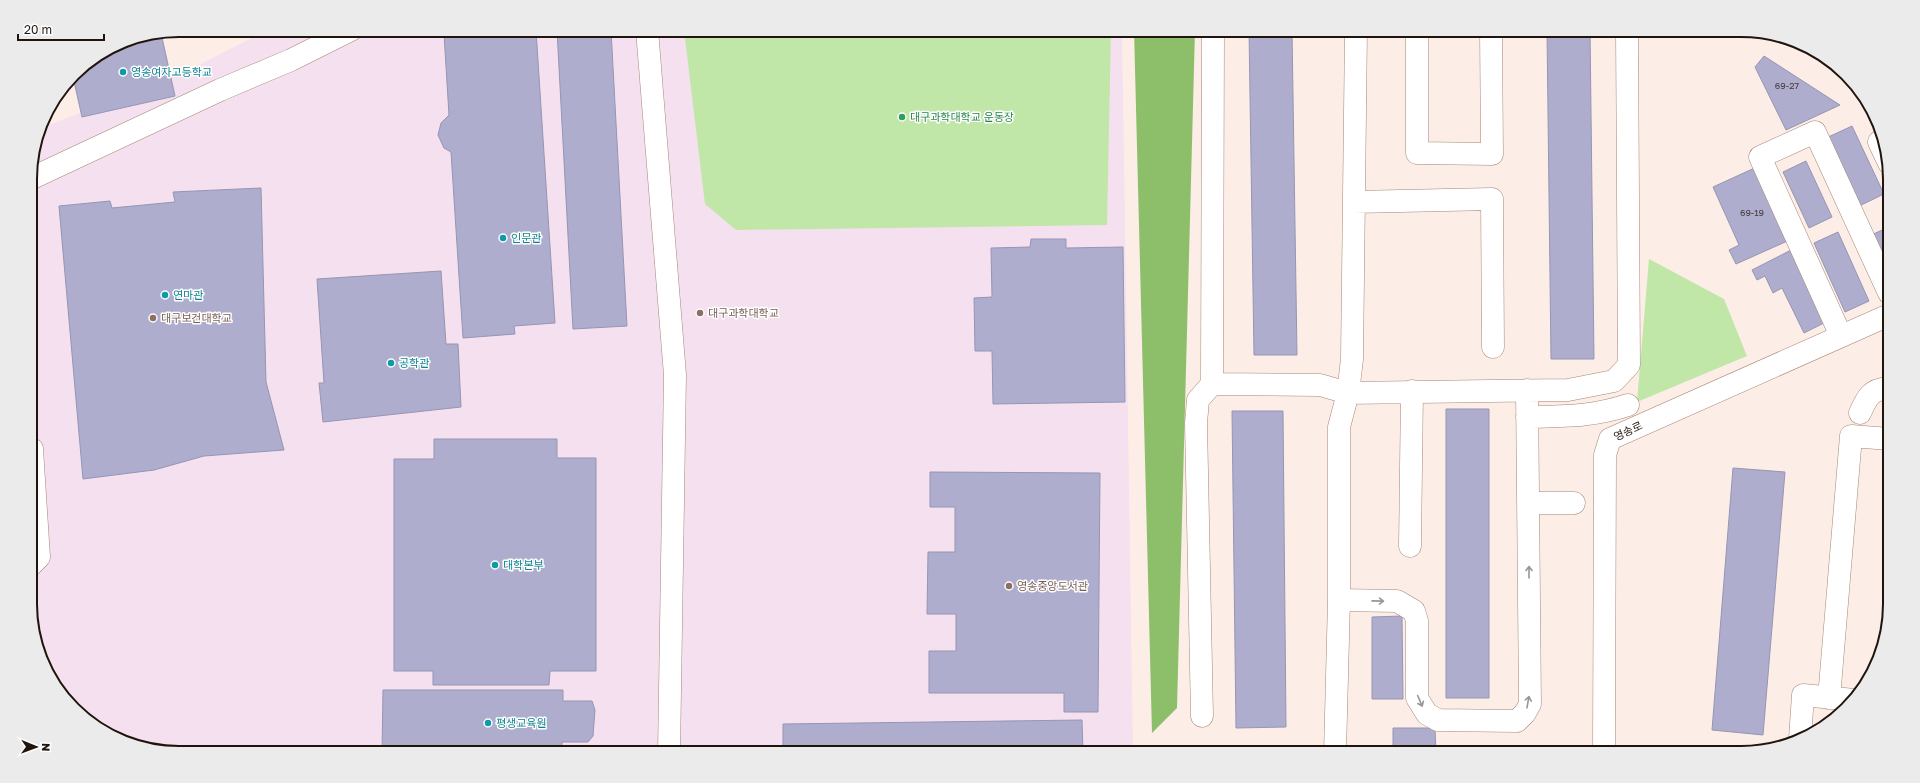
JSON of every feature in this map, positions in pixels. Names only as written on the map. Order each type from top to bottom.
[{"type":"street","points":[[37,175],[220,90],[291,60],[337,37]]},
{"type":"street","points":[[648,37],[675,375],[669,746]]},
{"type":"street","points":[[1202,716],[1196,423],[1198,400],[1212,384],[1213,37]]},
{"type":"street","points":[[1335,746],[1339,600],[1339,427],[1348,393],[1352,359],[1356,37]]},
{"type":"street","points":[[1417,37],[1417,153],[1492,154],[1491,37]]},
{"type":"street","points":[[1212,384],[1320,385],[1348,393],[1568,390],[1614,382],[1629,366],[1627,37]]},
{"type":"street","points":[[1841,336],[1760,157],[1815,132],[1883,280]]},
{"type":"street","points":[[1354,202],[1492,199],[1493,347]]},
{"type":"street","name":"영송로","points":[[1604,746],[1605,454],[1610,439],[1883,318]]},
{"type":"street","points":[[1860,413],[1866,398],[1878,389],[1883,389]]},
{"type":"street","points":[[1339,600],[1397,601],[1414,611],[1417,621],[1417,698],[1427,714],[1438,720],[1517,721],[1525,713],[1530,704],[1527,390]]},
{"type":"street","points":[[1410,546],[1412,391]]},
{"type":"street","points":[[1527,417],[1584,416],[1606,412],[1628,405]]},
{"type":"street","points":[[1829,698],[1851,436],[1883,438]]},
{"type":"street","points":[[1528,503],[1574,503]]},
{"type":"street","points":[[37,525],[39,556],[37,558]]},
{"type":"street","points":[[1800,733],[1803,695],[1846,699]]},
{"type":"shaded area","name":"대구과학대학교","points":[[253,37],[1122,37],[1133,746],[170,746],[133,738],[108,727],[92,717],[66,691],[56,675],[42,641],[37,613],[38,160],[48,125],[181,74]]},
{"type":"green space","name":"대구과학대학교 운동장","points":[[685,37],[1111,37],[1107,225],[736,230],[705,204]]},
{"type":"green space","points":[[1134,37],[1195,37],[1177,708],[1152,733]]},
{"type":"green space","points":[[1649,259],[1724,299],[1747,356],[1637,402]]},
{"type":"building","name":"인문관","points":[[444,37],[536,37],[555,323],[514,326],[515,334],[463,338],[451,152],[444,148],[438,135],[441,123],[449,115]]},
{"type":"building","name":"인문관","points":[[557,37],[611,37],[627,326],[573,329]]},
{"type":"building","points":[[1249,37],[1292,37],[1297,355],[1254,355]]},
{"type":"building","points":[[1547,37],[1590,37],[1594,359],[1551,359]]},
{"type":"building","name":"영송여자고등학교","points":[[162,38],[175,96],[82,117],[74,83],[85,72],[108,56],[125,48],[142,42]]},
{"type":"building","points":[[1764,56],[1840,105],[1786,130],[1755,67]]},
{"type":"building","points":[[1852,126],[1883,194],[1857,207],[1824,139]]},
{"type":"building","points":[[1806,161],[1832,217],[1809,228],[1783,172]]},
{"type":"building","points":[[1759,166],[1792,239],[1736,264],[1729,250],[1739,245],[1713,187]]},
{"type":"building","name":"연마관","points":[[261,188],[266,382],[284,450],[204,456],[154,470],[83,479],[59,206],[110,201],[112,208],[175,202],[173,192]]},
{"type":"building","points":[[1883,230],[1883,266],[1869,236]]},
{"type":"building","points":[[1838,232],[1869,301],[1845,312],[1814,243]]},
{"type":"building","points":[[1031,239],[1066,239],[1066,248],[1123,247],[1125,402],[993,404],[992,351],[975,351],[974,298],[992,297],[991,248],[1030,247]]},
{"type":"building","points":[[1793,249],[1828,321],[1804,333],[1782,288],[1773,293],[1765,276],[1757,280],[1752,270]]},
{"type":"building","name":"공학관","points":[[441,271],[446,344],[458,344],[461,407],[323,422],[319,383],[324,383],[317,279]]},
{"type":"building","points":[[1446,409],[1489,409],[1489,698],[1446,698]]},
{"type":"building","points":[[1232,411],[1283,411],[1286,727],[1236,728]]},
{"type":"building","name":"대학본부","points":[[434,439],[557,439],[557,458],[596,458],[596,671],[550,671],[549,685],[433,685],[433,671],[394,671],[394,459],[434,459]]},
{"type":"building","points":[[1733,468],[1785,472],[1763,735],[1712,730]]},
{"type":"building","points":[[930,472],[1100,473],[1098,712],[1064,712],[1064,693],[929,693],[929,651],[956,651],[956,614],[927,614],[928,552],[955,552],[955,507],[930,507]]},
{"type":"building","points":[[1402,616],[1403,699],[1372,699],[1372,617]]},
{"type":"building","name":"평생교육원","points":[[383,690],[563,690],[563,701],[592,701],[595,710],[593,736],[588,742],[562,742],[562,746],[382,746]]},
{"type":"building","points":[[1082,720],[1083,746],[783,746],[783,724]]},
{"type":"building","points":[[1393,728],[1435,728],[1436,746],[1393,746]]},
{"type":"place","name":"영송여자고등학교","points":[[123,72]]},
{"type":"place","name":"대구과학대학교 운동장","points":[[902,117]]},
{"type":"place","name":"인문관","points":[[503,238]]},
{"type":"place","name":"연마관","points":[[165,295]]},
{"type":"place","name":"대구과학대학교","points":[[700,313]]},
{"type":"place","name":"대구보건대학교","points":[[153,318]]},
{"type":"place","name":"공학관","points":[[391,363]]},
{"type":"place","name":"대학본부","points":[[495,565]]},
{"type":"place","name":"영송중앙도서관","points":[[1009,586]]},
{"type":"place","name":"평생교육원","points":[[488,723]]}]
